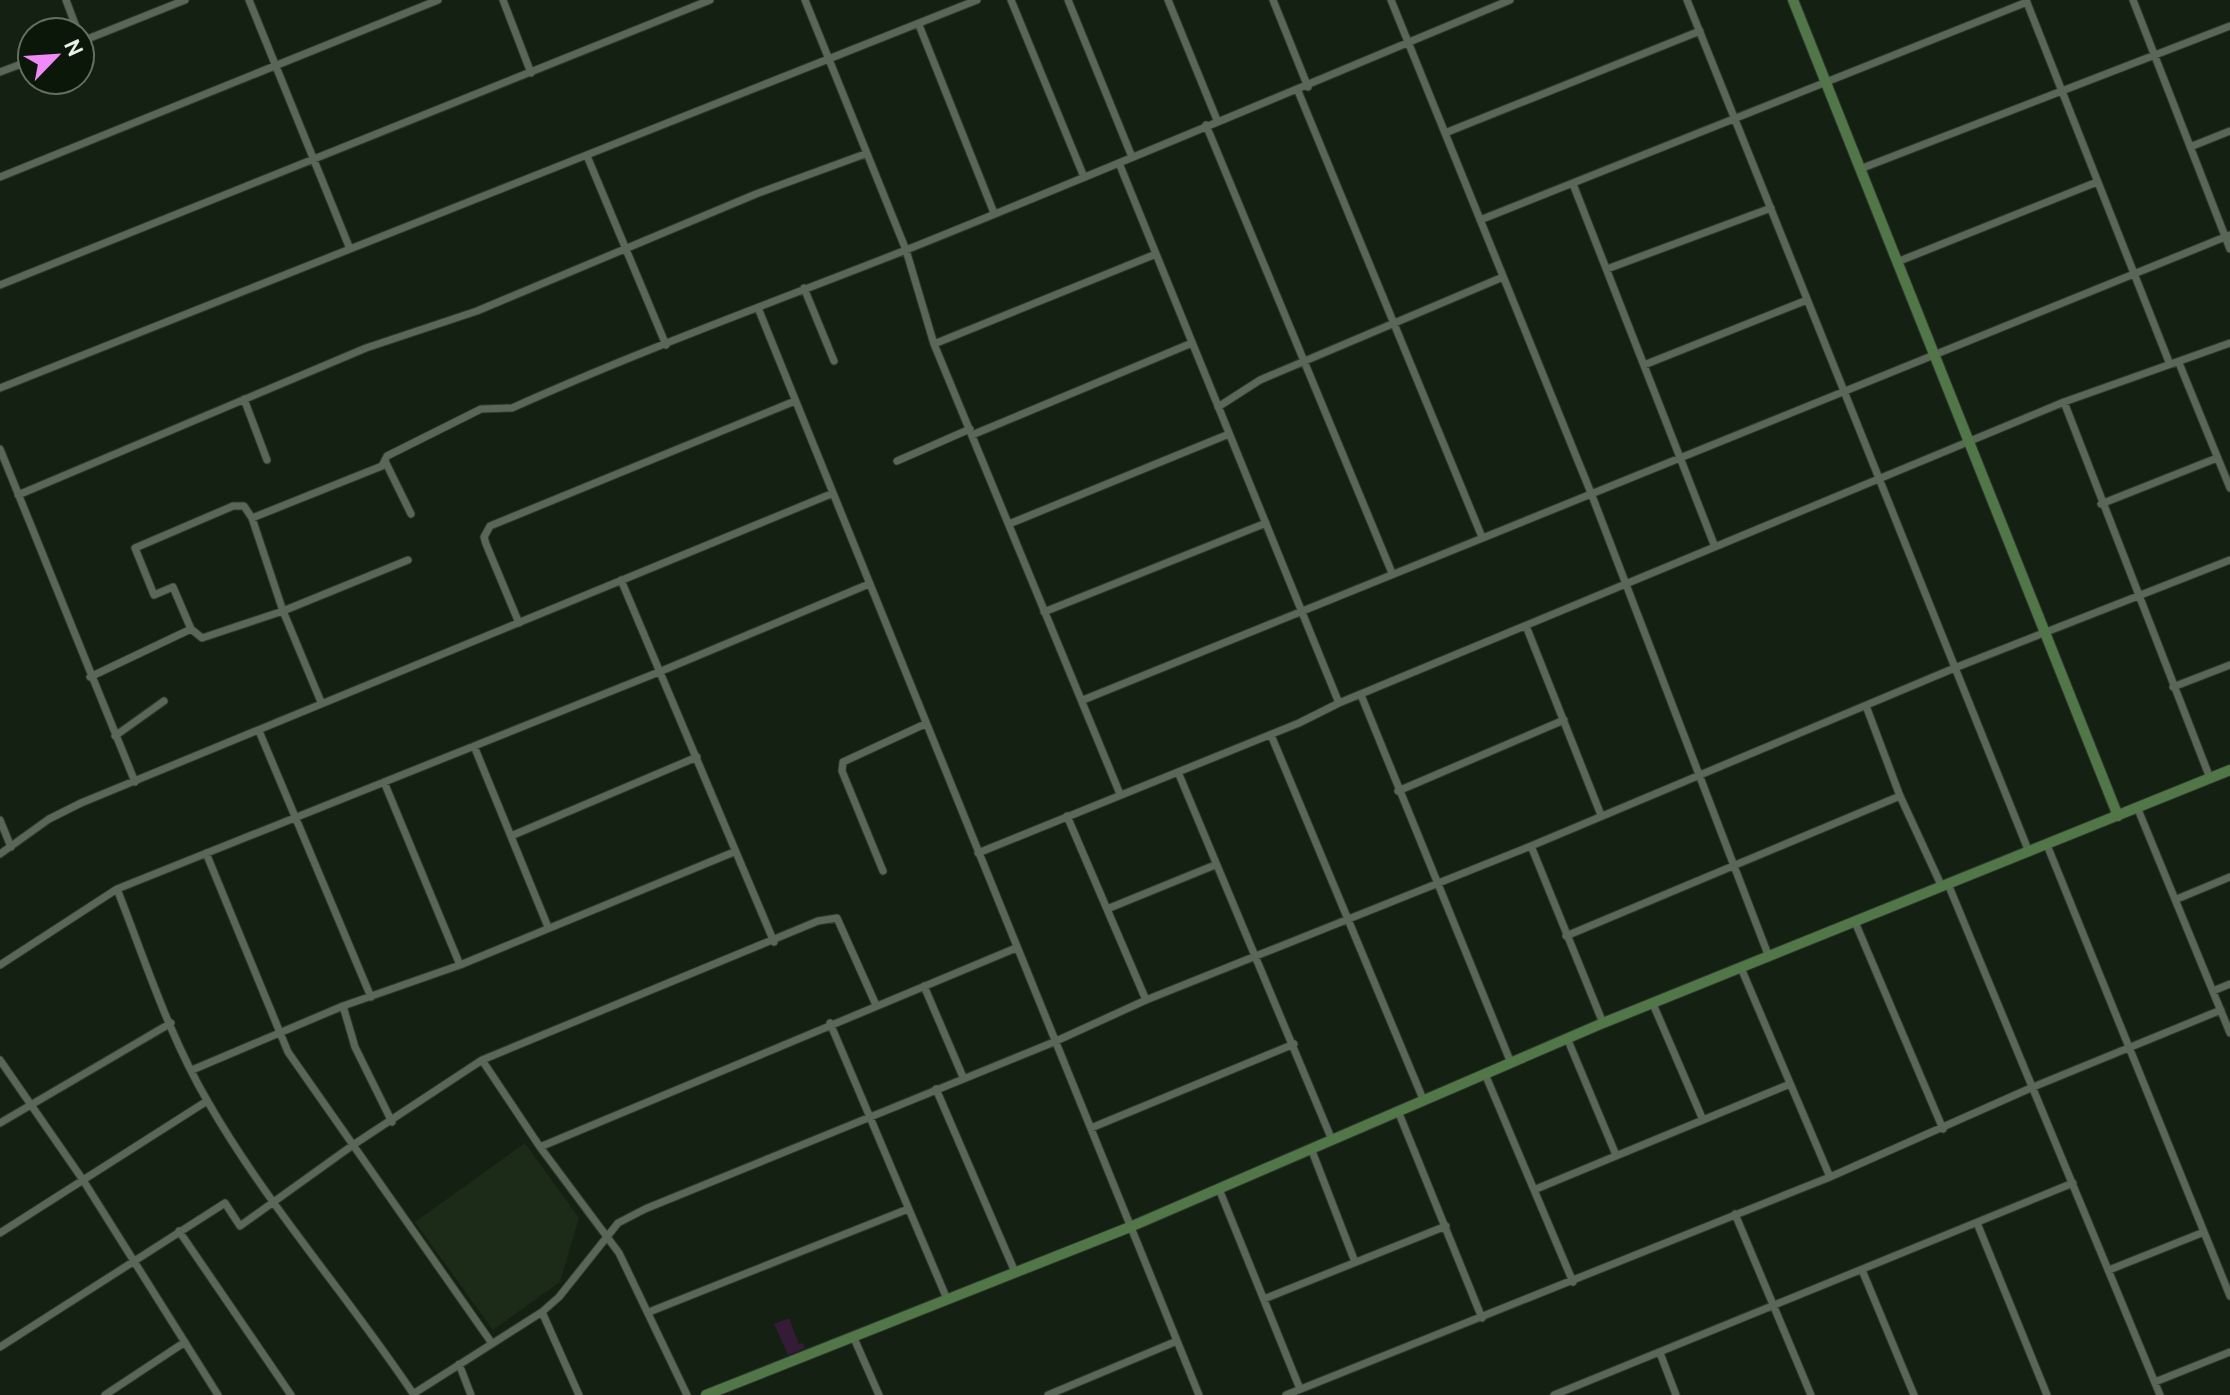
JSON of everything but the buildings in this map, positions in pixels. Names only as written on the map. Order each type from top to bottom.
[{"type":"street","points":[[96,34],[185,0]]},
{"type":"street","points":[[249,0],[350,249]]},
{"type":"street","points":[[0,177],[438,0]]},
{"type":"street","points":[[503,0],[531,73]]},
{"type":"street","points":[[0,285],[710,0]]},
{"type":"street","points":[[805,0],[906,250],[934,344],[1120,794]]},
{"type":"street","points":[[0,388],[977,0]]},
{"type":"street","points":[[1011,0],[1084,177]]},
{"type":"street","points":[[1068,0],[1132,157]]},
{"type":"street","points":[[1168,0],[1217,120]]},
{"type":"street","points":[[1273,0],[1308,87]]},
{"type":"street","points":[[1391,0],[1591,493],[1769,957]]},
{"type":"street","points":[[252,518],[337,487],[382,466],[387,456],[481,409],[512,408],[1119,163],[1217,120],[1308,87],[1410,44],[1497,2],[1510,0]]},
{"type":"street","points":[[1687,0],[1737,118],[2029,852]]},
{"type":"street","points":[[1793,0],[2118,816]]},
{"type":"street","points":[[2133,0],[2230,249]]},
{"type":"street","points":[[1480,220],[2027,1],[2169,362]]},
{"type":"street","points":[[919,25],[994,213]]},
{"type":"street","points":[[1860,169],[2230,26]]},
{"type":"street","points":[[1445,133],[1700,31]]},
{"type":"street","points":[[1298,91],[1482,537]]},
{"type":"street","points":[[1206,125],[1392,573]]},
{"type":"street","points":[[2190,147],[2230,131]]},
{"type":"street","points":[[18,495],[366,348],[477,311],[625,248],[865,154]]},
{"type":"street","points":[[587,156],[666,345]]},
{"type":"street","points":[[1119,163],[1339,703]]},
{"type":"street","points":[[1897,262],[2097,182]]},
{"type":"street","points":[[1573,184],[1715,547]]},
{"type":"street","points":[[1607,269],[1771,208]]},
{"type":"street","points":[[1083,700],[2227,236]]},
{"type":"street","points":[[934,344],[1156,254]]},
{"type":"street","points":[[1218,407],[1260,380],[1503,277]]},
{"type":"street","points":[[804,288],[834,361]]},
{"type":"street","points":[[1644,365],[1807,300]]},
{"type":"street","points":[[758,308],[1199,1395]]},
{"type":"street","points":[[897,461],[1192,343]]},
{"type":"street","points":[[978,853],[1271,735],[1339,703],[1968,441],[2169,362],[2179,363],[2230,343]]},
{"type":"street","points":[[2179,363],[2230,488]]},
{"type":"street","points":[[244,399],[267,460]]},
{"type":"street","points":[[519,623],[486,544],[484,537],[490,526],[795,401]]},
{"type":"street","points":[[2064,402],[2137,597],[2210,778]]},
{"type":"street","points":[[1009,524],[1229,434]]},
{"type":"street","points":[[0,449],[135,782]]},
{"type":"street","points":[[2101,504],[2217,458]]},
{"type":"street","points":[[385,461],[411,514]]},
{"type":"street","points":[[0,854],[49,819],[321,702],[831,494]]},
{"type":"street","points":[[321,702],[283,611],[252,518],[244,506],[233,506],[135,548],[154,595],[173,587],[191,629],[202,638],[283,611],[408,560]]},
{"type":"street","points":[[1044,612],[1266,523]]},
{"type":"street","points":[[117,889],[171,1023],[207,1101],[274,1201],[413,1394],[542,1312],[559,1297],[618,1223],[645,1209],[1054,1042],[1146,1000],[1531,846],[1957,667],[2230,560]]},
{"type":"street","points":[[621,580],[774,942]]},
{"type":"street","points":[[0,965],[117,889],[659,672],[869,584]]},
{"type":"street","points":[[1526,626],[1601,815]]},
{"type":"street","points":[[90,677],[191,629]]},
{"type":"street","points":[[2173,687],[2230,665]]},
{"type":"street","points":[[1361,695],[1511,1064]]},
{"type":"street","points":[[115,736],[164,701]]},
{"type":"street","points":[[1866,706],[1900,796],[1945,885],[2033,1087],[2160,1395]]},
{"type":"street","points":[[1398,791],[1564,720]]},
{"type":"street","points":[[883,871],[842,771],[843,762],[925,724]]},
{"type":"street","points":[[259,731],[371,997]]},
{"type":"street","points":[[1271,735],[1423,1099]]},
{"type":"street","points":[[474,746],[548,927]]},
{"type":"street","points":[[511,836],[697,757]]},
{"type":"street","points":[[706,1395],[1130,1227],[1603,1023],[2230,770]]},
{"type":"street","points":[[1178,772],[1332,1140]]},
{"type":"street","points":[[384,782],[460,965]]},
{"type":"street","points":[[1566,936],[1900,796]]},
{"type":"street","points":[[2137,807],[2230,1033]]},
{"type":"street","points":[[1067,816],[1146,1000]]},
{"type":"street","points":[[0,820],[11,847]]},
{"type":"street","points":[[2047,845],[2230,1296]]},
{"type":"street","points":[[1531,846],[1603,1023]]},
{"type":"street","points":[[192,1070],[278,1032],[460,965],[734,852]]},
{"type":"street","points":[[206,853],[278,1032],[491,1342]]},
{"type":"street","points":[[1107,909],[1215,865]]},
{"type":"street","points":[[2177,899],[2230,877]]},
{"type":"street","points":[[0,1347],[225,1203],[240,1226],[353,1145],[482,1060],[774,942],[818,921],[837,918],[876,1005]]},
{"type":"street","points":[[1855,922],[1943,1129]]},
{"type":"street","points":[[540,1147],[830,1023],[1016,948]]},
{"type":"street","points":[[1741,968],[1830,1177]]},
{"type":"street","points":[[2213,991],[2230,984]]},
{"type":"street","points":[[924,986],[963,1077]]},
{"type":"street","points":[[1653,1004],[1703,1120]]},
{"type":"street","points":[[343,1006],[355,1047],[392,1122]]},
{"type":"street","points":[[1286,1395],[1830,1177],[2033,1087],[2221,1010]]},
{"type":"street","points":[[0,1123],[171,1023]]},
{"type":"street","points":[[830,1023],[947,1299]]},
{"type":"street","points":[[1567,1038],[1616,1155]]},
{"type":"street","points":[[1091,1128],[1294,1044]]},
{"type":"street","points":[[0,1060],[83,1180],[218,1395]]},
{"type":"street","points":[[482,1060],[540,1147],[630,1270],[687,1395]]},
{"type":"street","points":[[1485,1074],[1573,1282]]},
{"type":"street","points":[[1536,1189],[1790,1084]]},
{"type":"street","points":[[936,1089],[1015,1272]]},
{"type":"street","points":[[0,1233],[207,1101]]},
{"type":"street","points":[[1398,1111],[1482,1318]]},
{"type":"street","points":[[1312,1151],[1355,1262]]},
{"type":"street","points":[[1554,1395],[1574,1391],[2073,1183]]},
{"type":"street","points":[[1219,1189],[1300,1389]]},
{"type":"street","points":[[649,1312],[908,1209]]},
{"type":"street","points":[[1735,1214],[1811,1395]]},
{"type":"street","points":[[1977,1223],[2047,1395]]},
{"type":"street","points":[[1264,1299],[1446,1226]]},
{"type":"street","points":[[179,1231],[291,1395]]},
{"type":"street","points":[[2109,1270],[2204,1232]]},
{"type":"street","points":[[1862,1270],[1914,1395]]},
{"type":"street","points":[[542,1312],[579,1395]]},
{"type":"street","points":[[853,1336],[879,1395]]},
{"type":"street","points":[[1048,1395],[1177,1341]]},
{"type":"street","points":[[105,1395],[185,1342]]},
{"type":"street","points":[[2155,1382],[2230,1352]]},
{"type":"street","points":[[1660,1353],[1676,1395]]},
{"type":"street","points":[[459,1364],[471,1395]]},
{"type":"shaded area","points":[[525,1143],[579,1218],[560,1282],[493,1330],[415,1222]]},
{"type":"shaded area","points":[[789,1318],[799,1344],[803,1343],[805,1348],[788,1355],[774,1324]]}]
